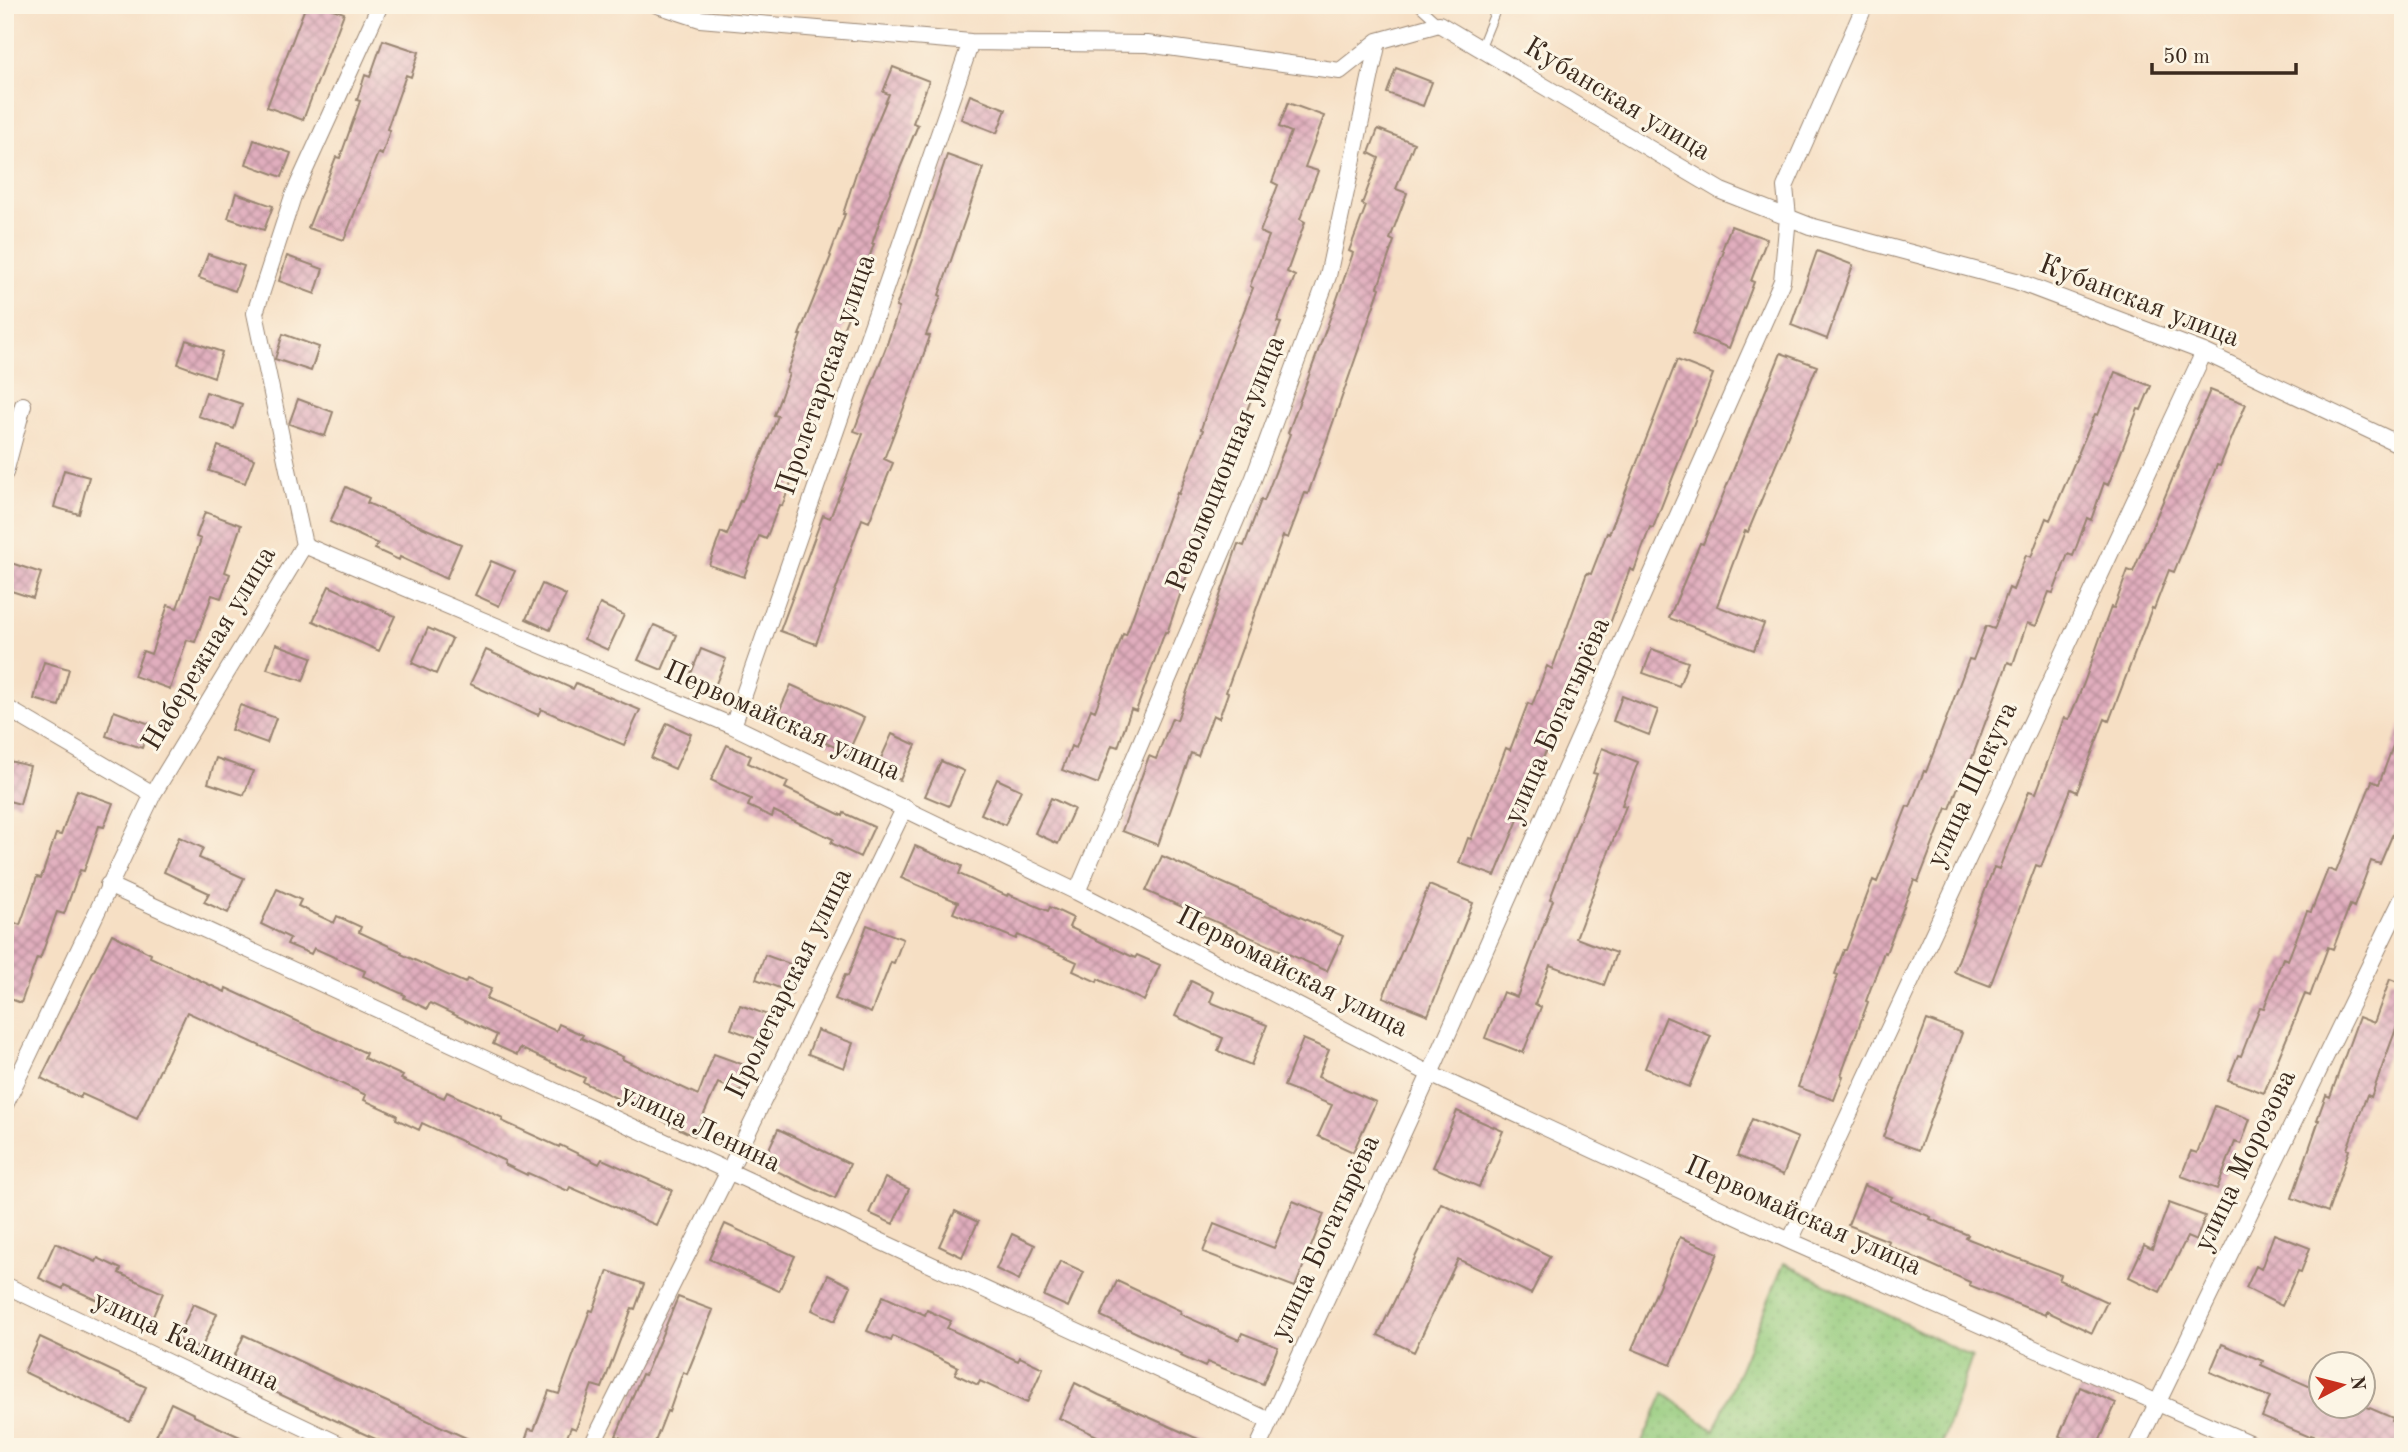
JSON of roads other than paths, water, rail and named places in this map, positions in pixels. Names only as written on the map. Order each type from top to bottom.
[{"type":"street","name":"Набережная улица","points":[[5,1104],[153,794],[304,545],[255,313],[293,196],[380,5]]},
{"type":"street","points":[[657,5],[700,19],[971,41],[1147,44],[1340,71],[1378,41],[1439,24]]},
{"type":"street","name":"улица Богатырёва","points":[[1258,1447],[1430,1074],[1782,281],[1788,217],[1785,187],[1865,5]]},
{"type":"street","name":"Кубанская улица","points":[[1439,24],[1721,191],[1810,226],[2016,281],[2204,352],[2403,446]]},
{"type":"street","name":"Пролетарская улица","points":[[733,726],[971,41]]},
{"type":"street","name":"Революционная улица","points":[[1077,892],[1254,480],[1328,276],[1378,41]]},
{"type":"street","name":"улица Щекута","points":[[1790,1241],[2204,352]]},
{"type":"street","points":[[5,472],[23,405]]},
{"type":"street","name":"Первомайская улица","points":[[304,545],[733,726],[1077,892],[1430,1074],[1790,1241],[2258,1447]]},
{"type":"street","points":[[5,707],[153,794]]},
{"type":"street","name":"Пролетарская улица","points":[[591,1447],[729,1171],[905,807]]},
{"type":"street","name":"улица Ленина","points":[[108,885],[1270,1421]]},
{"type":"street","name":"улица Морозова","points":[[2136,1447],[2403,897]]},
{"type":"street","name":"улица Калинина","points":[[5,1285],[345,1447]]},
{"type":"lane","points":[[1418,5],[1439,24]]},
{"type":"lane","points":[[1480,49],[1498,5]]}]
